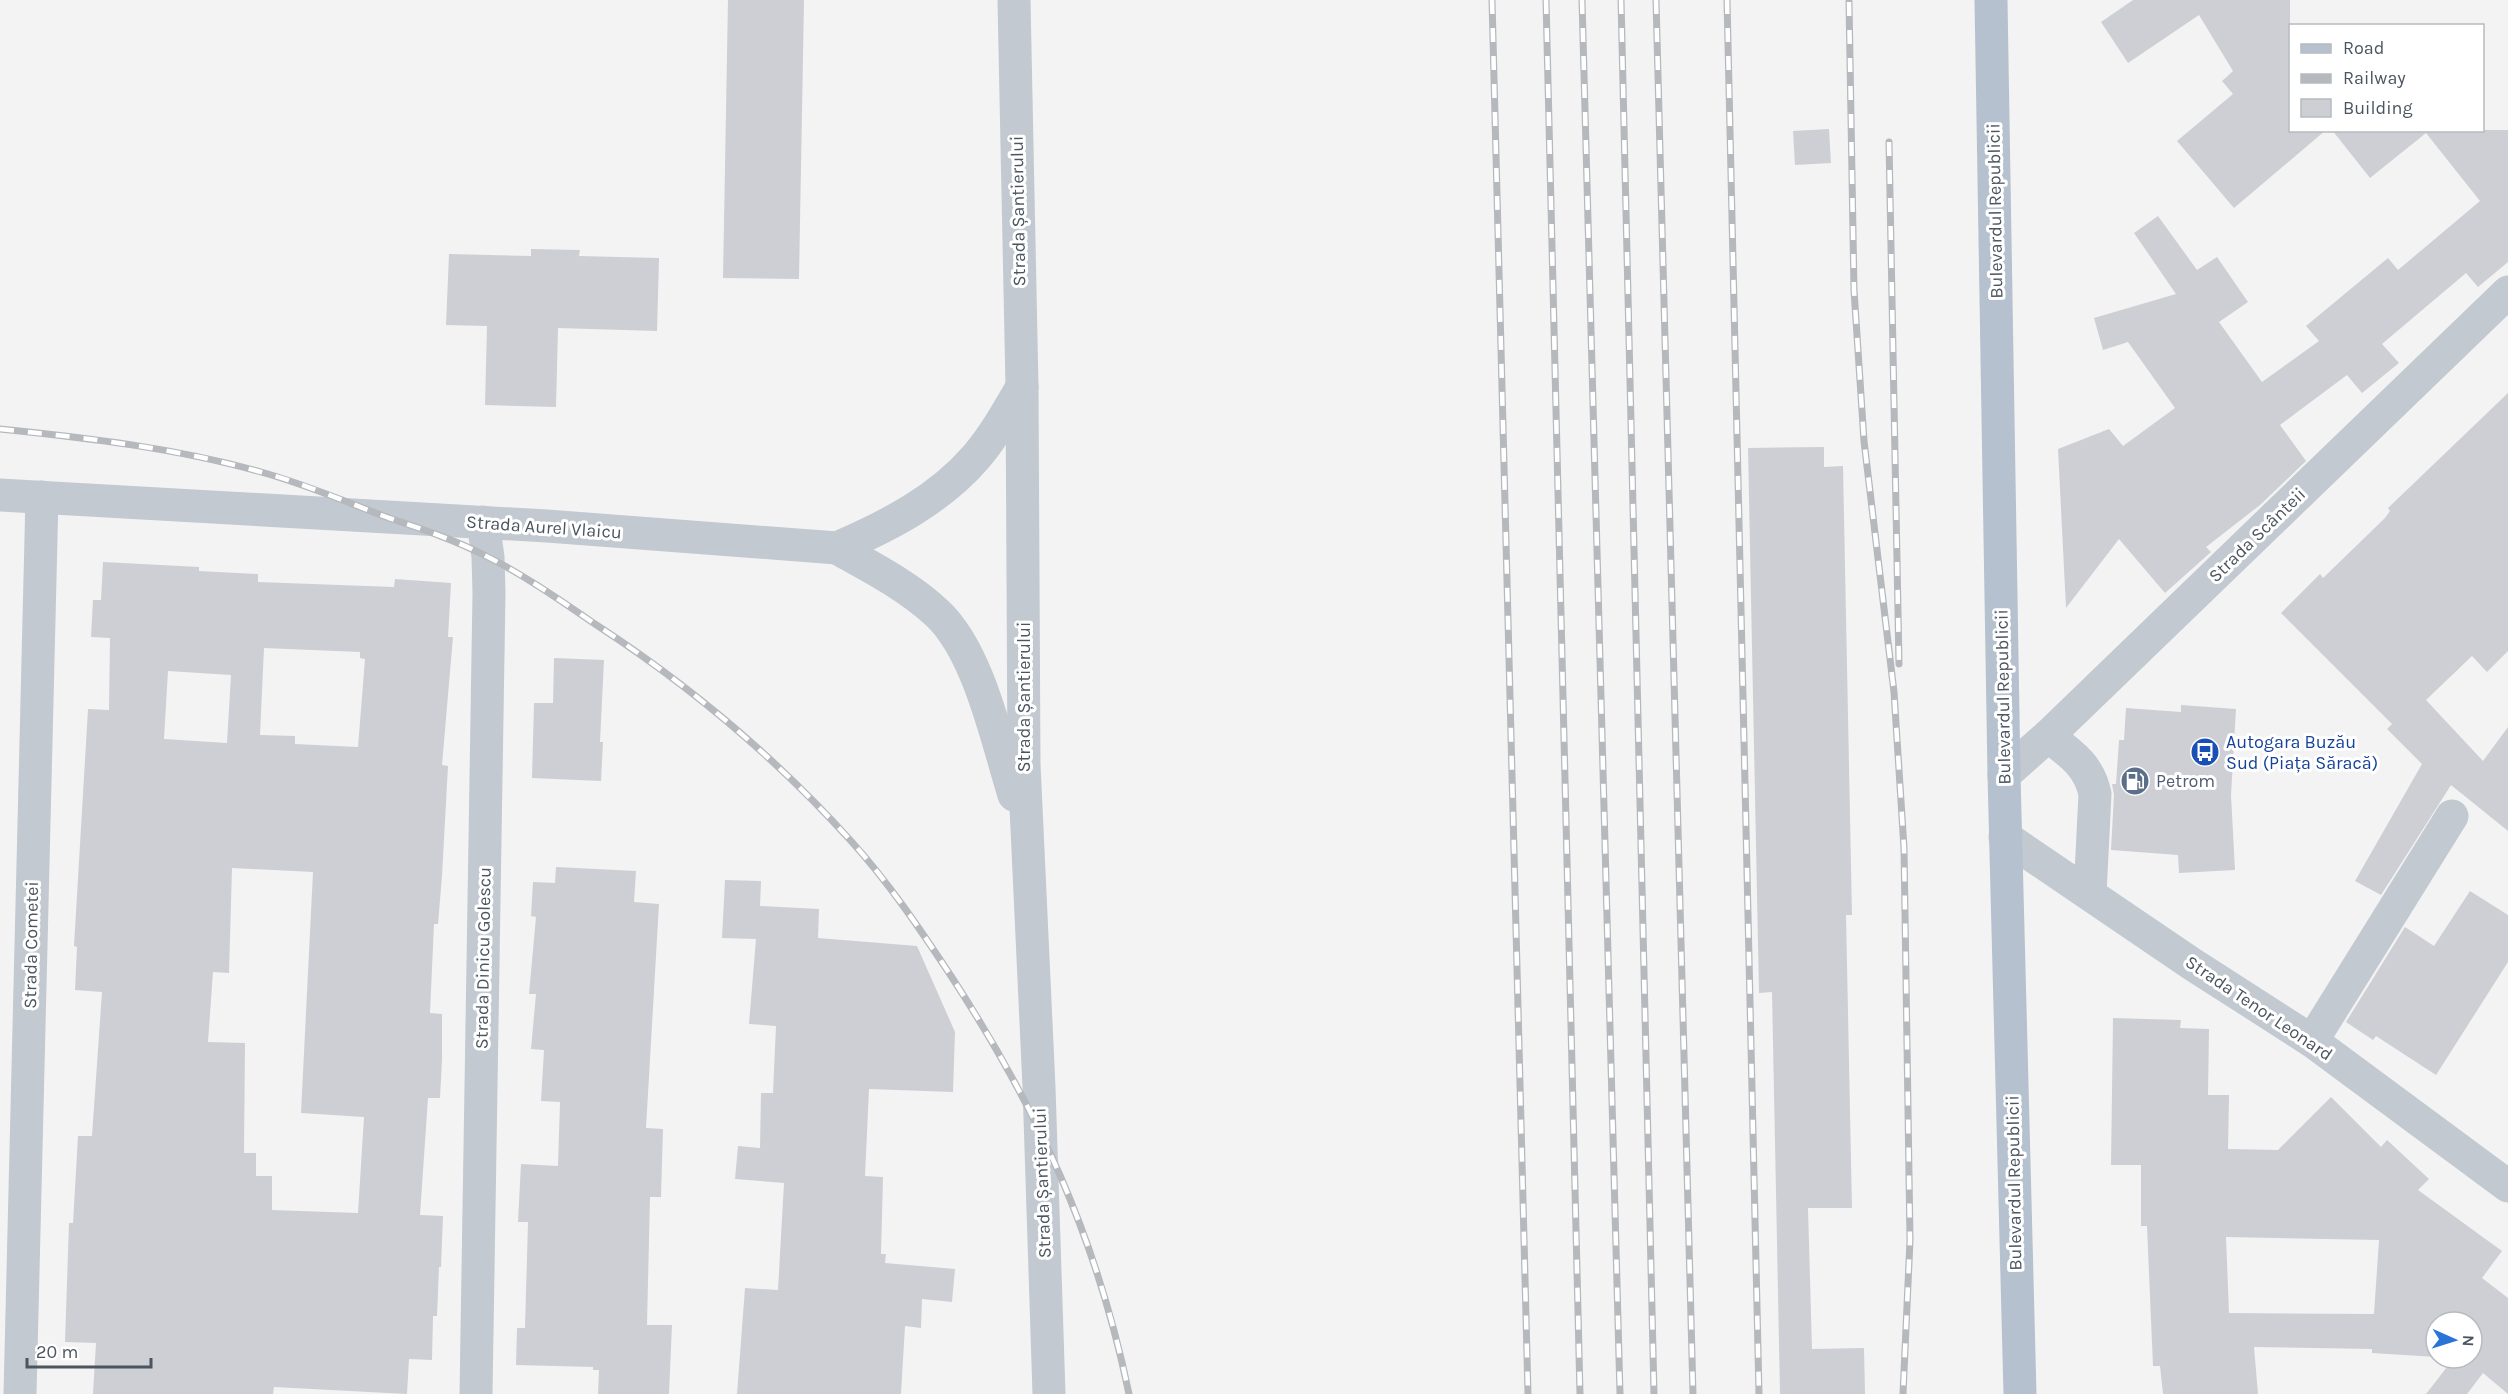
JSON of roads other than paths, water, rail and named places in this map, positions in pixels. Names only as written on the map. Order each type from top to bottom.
[{"type":"main road","name":"Bulevardul Republicii","points":[[1991,0],[2005,837],[2020,1394]]},
{"type":"street","name":"Strada Șantierului","points":[[1014,0],[1022,387],[1027,836],[1039,1076],[1049,1394]]},
{"type":"street","name":"Strada Scânteii","points":[[2004,775],[2048,736],[2508,292]]},
{"type":"street","name":"Strada Aurel Vlaicu","points":[[0,495],[483,522],[837,548],[878,530],[931,498],[975,459],[993,435],[1022,387]]},
{"type":"street","name":"Strada Cometei","points":[[20,1394],[42,497]]},
{"type":"street","name":"Strada Dinicu Golescu","points":[[476,1394],[489,593],[488,557],[483,522]]},
{"type":"street","points":[[837,548],[881,572],[939,614],[960,644],[975,672],[1027,836]]},
{"type":"street","points":[[2048,736],[2084,765],[2092,782],[2094,794],[2090,894]]},
{"type":"street","points":[[2312,1041],[2452,816]]},
{"type":"street","name":"Strada Tenor Leonard","points":[[2005,837],[2312,1041],[2508,1185]]},
{"type":"railway","points":[[1492,0],[1528,1394]]},
{"type":"railway","points":[[1546,0],[1580,1394]]},
{"type":"railway","points":[[1582,0],[1620,1394]]},
{"type":"railway","points":[[1621,0],[1654,1394]]},
{"type":"railway","points":[[1656,0],[1693,1394]]},
{"type":"railway","points":[[1727,0],[1759,1394]]},
{"type":"railway","points":[[1849,2],[1854,290],[1864,441],[1894,692],[1904,848],[1910,1240],[1903,1394]]},
{"type":"railway","points":[[1889,142],[1899,664]]},
{"type":"railway","points":[[0,429],[132,445],[197,456],[294,482],[450,540],[500,563],[555,597],[630,647],[730,724],[793,781],[865,857],[916,924],[982,1026],[1037,1126],[1082,1229],[1116,1337],[1129,1394]]},
{"type":"place","name":"Autogara Buzău Sud (Piața Săracă)","points":[[2205,752]]},
{"type":"place","name":"Petrom","points":[[2135,781]]}]
